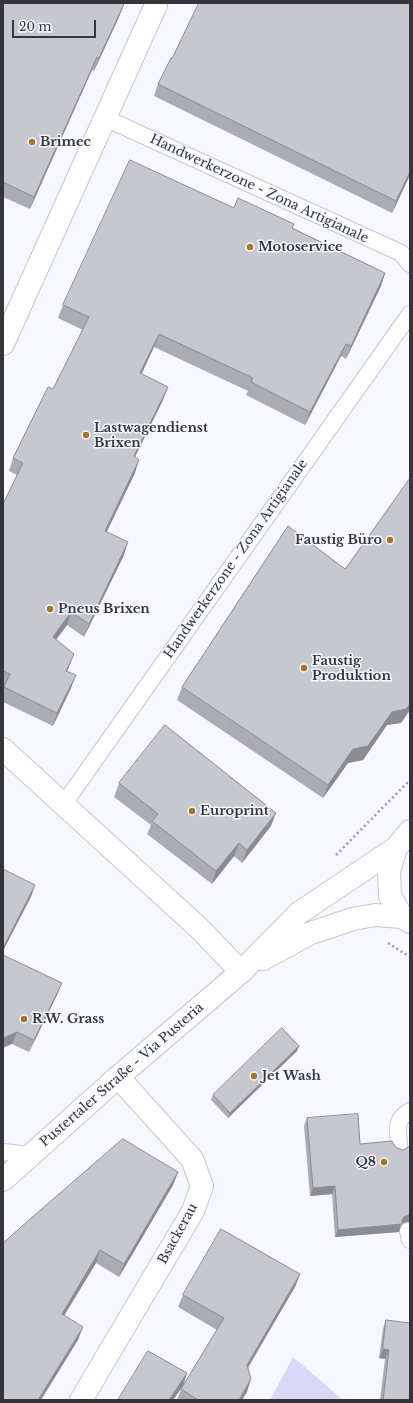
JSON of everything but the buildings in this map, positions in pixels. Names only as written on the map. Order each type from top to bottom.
[{"type":"street","points":[[3,344],[105,118],[154,4]]},
{"type":"street","points":[[3,749],[201,930],[241,972]]},
{"type":"street","points":[[406,920],[390,896],[389,871],[396,848],[410,831]]},
{"type":"street","name":"Pustertaler Straße - Via Pusteria","points":[[3,1180],[118,1077],[241,972],[299,913],[396,848]]},
{"type":"street","name":"Pustertaler Straße - Via Pusteria","points":[[241,972],[311,933],[353,919],[375,915],[406,920]]},
{"type":"street","name":"Bsackerau","points":[[81,1400],[193,1211],[202,1186],[192,1159],[118,1077]]},
{"type":"lane","name":"Handwerkerzone - Zona Artigianale","points":[[105,118],[401,254],[410,264]]},
{"type":"lane","name":"Handwerkerzone - Zona Artigianale","points":[[63,805],[410,314]]},
{"type":"lane","points":[[399,1148],[398,1121],[402,1115],[410,1111]]},
{"type":"lane","points":[[3,1152],[31,1155]]},
{"type":"shaded area","points":[[293,1357],[342,1399],[343,1400],[270,1400]]},
{"type":"place","name":"Brimec","points":[[32,142]]},
{"type":"place","name":"Motoservice","points":[[250,247]]},
{"type":"place","name":"Lastwagendienst Brixen","points":[[86,435]]},
{"type":"place","name":"Faustig Büro","points":[[390,540]]},
{"type":"place","name":"Pneus Brixen","points":[[50,609]]},
{"type":"place","name":"Faustig Produktion","points":[[304,668]]},
{"type":"place","name":"Europrint","points":[[192,811]]},
{"type":"place","name":"R.W. Grass","points":[[24,1019]]},
{"type":"place","name":"Jet Wash","points":[[254,1076]]},
{"type":"place","name":"Q8","points":[[384,1162]]}]
